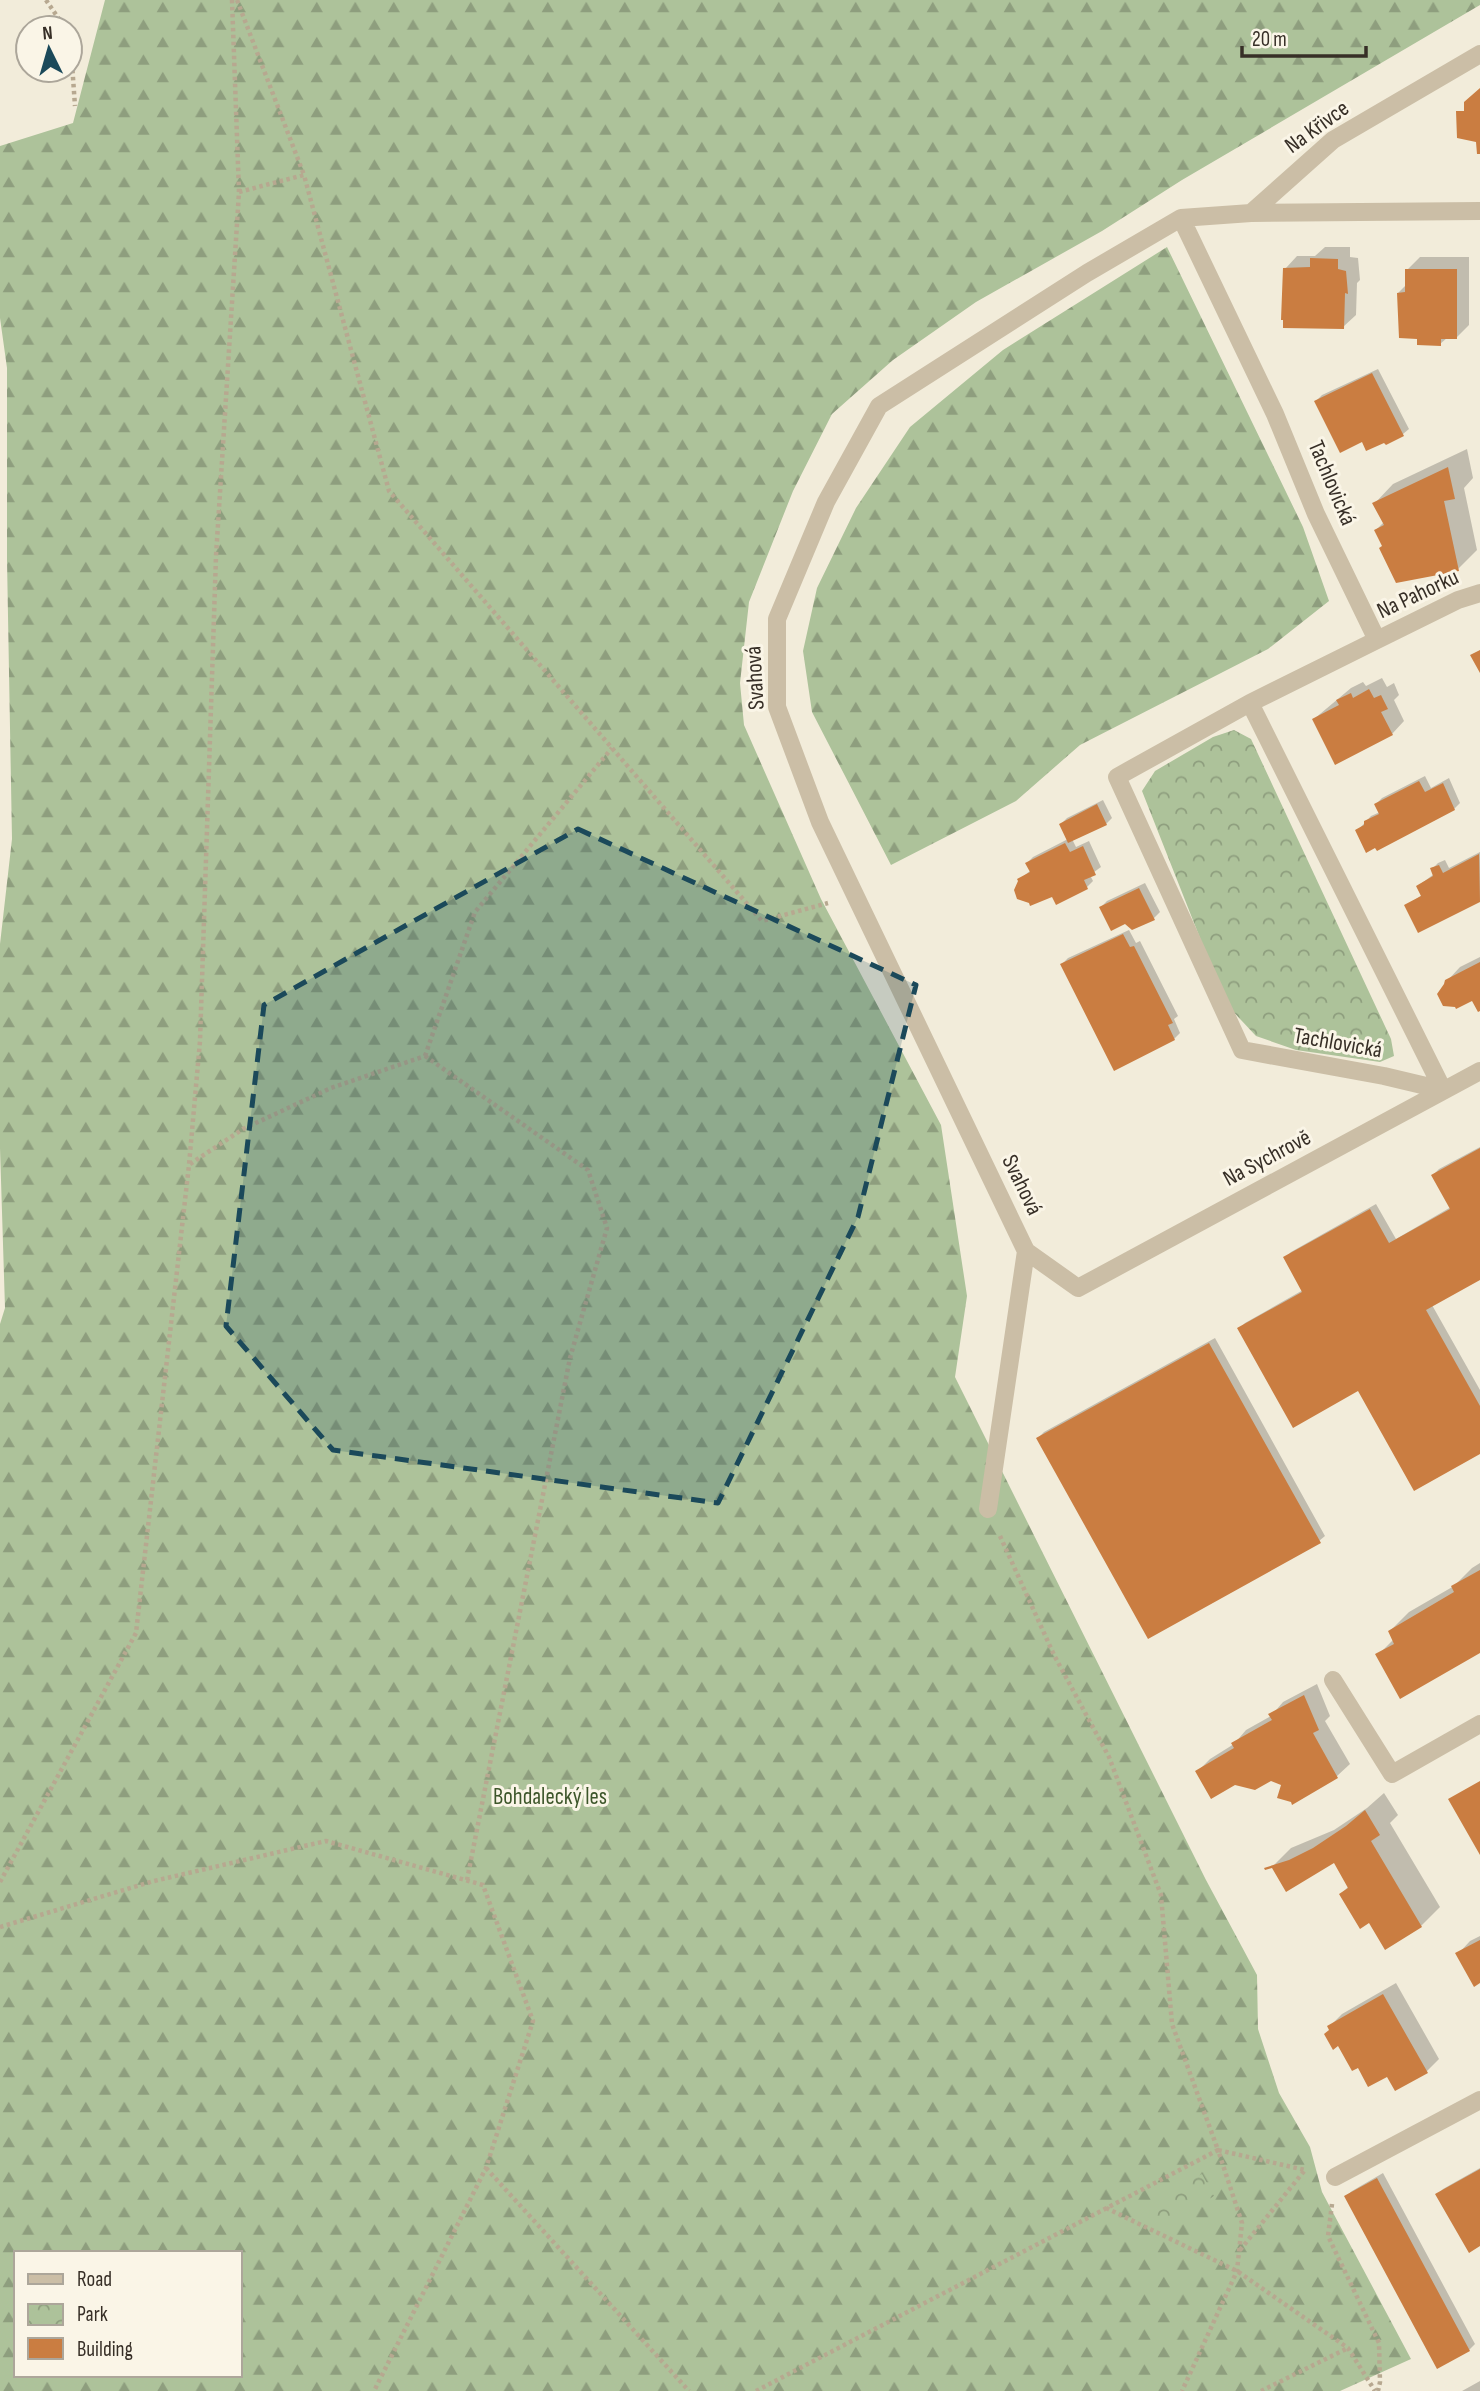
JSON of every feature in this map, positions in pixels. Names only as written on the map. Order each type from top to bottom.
[{"type":"street","name":"Na Křivce","points":[[1251,213],[1334,140],[1480,54]]},
{"type":"street","points":[[1181,218],[1251,213],[1480,211]]},
{"type":"street","name":"Tachlovická","points":[[1181,218],[1275,414],[1317,514],[1377,640],[1250,703],[1117,777],[1242,1050],[1384,1076],[1443,1090]]},
{"type":"street","name":"Svahová","points":[[1078,1288],[1026,1251],[820,822],[777,707],[777,619],[826,502],[879,406],[1087,273],[1181,218]]},
{"type":"street","name":"Na Pahorku","points":[[1377,640],[1458,600],[1480,593]]},
{"type":"street","name":"Tachlovická","points":[[1250,703],[1443,1090]]},
{"type":"street","name":"Na Sychrově","points":[[1078,1288],[1480,1071]]},
{"type":"street","points":[[988,1509],[1026,1251]]},
{"type":"street","points":[[1334,1680],[1392,1774],[1480,1724]]},
{"type":"street","points":[[1335,2177],[1480,2101]]},
{"type":"path","points":[[234,0],[303,175],[389,491],[762,921],[855,896]]},
{"type":"path","points":[[0,1882],[136,1633],[189,1165],[200,1041],[216,556],[239,192],[234,0]]},
{"type":"path","points":[[73,84],[75,106]]},
{"type":"path","points":[[239,192],[303,175]]},
{"type":"path","points":[[425,1056],[475,912],[612,748]]},
{"type":"path","points":[[189,1165],[243,1129],[319,1094],[425,1056]]},
{"type":"path","points":[[425,1056],[588,1170],[607,1228],[570,1358],[467,1880]]},
{"type":"path","points":[[988,1509],[1054,1655],[1109,1757],[1161,1895],[1172,2024],[1242,2223],[1237,2271],[1182,2391]]},
{"type":"path","points":[[0,1927],[154,1881],[326,1841],[483,1885],[533,2021],[486,2168],[374,2391]]},
{"type":"path","points":[[756,2391],[1218,2150],[1335,2177],[1328,2236],[1379,2343],[1380,2382],[1377,2391]]},
{"type":"path","points":[[486,2168],[689,2391]]},
{"type":"path","points":[[1239,2251],[1305,2170]]},
{"type":"path","points":[[1106,2208],[1237,2271],[1348,2348],[1377,2391]]},
{"type":"path","points":[[1261,2391],[1348,2348]]},
{"type":"highlighted area","points":[[578,829],[916,985],[858,1217],[718,1503],[333,1450],[226,1326],[264,1005]]},
{"type":"green space","name":"Bohdalecký les","points":[[105,0],[1480,0],[1480,5],[1182,180],[1102,231],[976,302],[893,360],[832,414],[793,491],[749,602],[740,683],[744,725],[821,899],[941,1125],[967,1296],[955,1377],[1206,1880],[1257,1975],[1258,2029],[1279,2093],[1310,2147],[1322,2192],[1411,2359],[1340,2391],[0,2391],[0,1324],[5,1308],[0,1148],[0,944],[12,839],[7,368],[0,318],[0,146],[73,123]]},
{"type":"green space","points":[[1167,247],[1303,527],[1329,601],[1268,649],[1080,745],[1016,801],[891,865],[812,712],[803,651],[817,588],[856,508],[910,427],[1003,350]]},
{"type":"green space","points":[[1234,730],[1251,739],[1391,1039],[1394,1056],[1380,1062],[1296,1050],[1256,1036],[1226,1004],[1142,791],[1155,771],[1213,737]]},
{"type":"green space","points":[[1202,2174],[1214,2196],[1170,2225],[1138,2209]]},
{"type":"building","points":[[1480,88],[1480,154],[1477,154],[1476,142],[1457,138],[1456,111],[1464,111],[1464,102]]},
{"type":"building","points":[[1310,258],[1338,259],[1338,269],[1346,271],[1348,294],[1345,293],[1344,329],[1283,328],[1283,268],[1310,267]]},
{"type":"building","points":[[1405,269],[1457,269],[1457,339],[1441,339],[1441,346],[1417,345],[1417,339],[1399,338],[1397,293],[1405,292]]},
{"type":"building","points":[[1372,373],[1404,436],[1366,451],[1362,442],[1340,453],[1314,401]]},
{"type":"building","points":[[1448,467],[1455,499],[1444,501],[1459,571],[1396,583],[1379,548],[1382,546],[1374,530],[1384,525],[1372,503]]},
{"type":"building","points":[[1480,650],[1480,673],[1470,655]]},
{"type":"building","points":[[1369,689],[1374,698],[1381,695],[1388,709],[1381,712],[1393,735],[1335,765],[1312,719],[1339,705],[1336,700],[1351,693],[1353,698]]},
{"type":"building","points":[[1419,781],[1425,792],[1443,783],[1455,810],[1377,851],[1375,848],[1366,853],[1355,830],[1364,825],[1364,821],[1379,814],[1374,804]]},
{"type":"building","points":[[1097,804],[1107,825],[1068,843],[1059,824]]},
{"type":"building","points":[[1065,843],[1070,852],[1083,846],[1096,875],[1084,880],[1088,889],[1056,905],[1052,897],[1030,906],[1029,903],[1017,899],[1014,890],[1017,879],[1030,872],[1025,863]]},
{"type":"building","points":[[1479,854],[1480,902],[1418,933],[1404,905],[1421,896],[1416,886],[1433,876],[1430,868],[1439,865],[1443,873]]},
{"type":"building","points":[[1139,888],[1155,920],[1132,930],[1125,924],[1111,931],[1099,907]]},
{"type":"building","points":[[1123,934],[1130,947],[1134,946],[1173,1023],[1168,1025],[1175,1040],[1114,1071],[1060,964]]},
{"type":"building","points":[[1480,962],[1480,1011],[1478,1012],[1472,1001],[1456,1009],[1443,1006],[1437,994],[1445,980]]},
{"type":"building","points":[[1480,1148],[1480,1280],[1426,1310],[1480,1406],[1480,1454],[1414,1491],[1358,1391],[1293,1428],[1237,1328],[1302,1292],[1283,1257],[1370,1209],[1389,1243],[1450,1209],[1431,1175]]},
{"type":"building","points":[[1209,1343],[1321,1543],[1148,1639],[1036,1438]]},
{"type":"building","points":[[1480,1570],[1480,1653],[1400,1699],[1375,1654],[1394,1644],[1388,1631],[1454,1592],[1451,1586]]},
{"type":"building","points":[[1304,1695],[1319,1730],[1313,1733],[1338,1778],[1292,1805],[1291,1802],[1277,1798],[1281,1785],[1271,1781],[1255,1790],[1235,1785],[1211,1799],[1195,1771],[1234,1748],[1231,1743],[1272,1720],[1268,1714]]},
{"type":"building","points":[[1480,1781],[1480,1855],[1448,1799]]},
{"type":"building","points":[[1365,1810],[1380,1835],[1371,1841],[1422,1927],[1385,1950],[1369,1923],[1360,1929],[1339,1894],[1348,1888],[1334,1863],[1286,1892],[1272,1868],[1264,1868],[1313,1848]]},
{"type":"building","points":[[1480,1940],[1480,1983],[1474,1987],[1455,1953]]},
{"type":"building","points":[[1383,1994],[1428,2073],[1395,2091],[1387,2077],[1368,2087],[1358,2068],[1352,2071],[1338,2046],[1333,2050],[1324,2034],[1329,2030],[1327,2026]]},
{"type":"building","points":[[1480,2169],[1480,2246],[1469,2253],[1435,2194]]},
{"type":"building","points":[[1377,2178],[1470,2351],[1437,2369],[1344,2196]]}]
